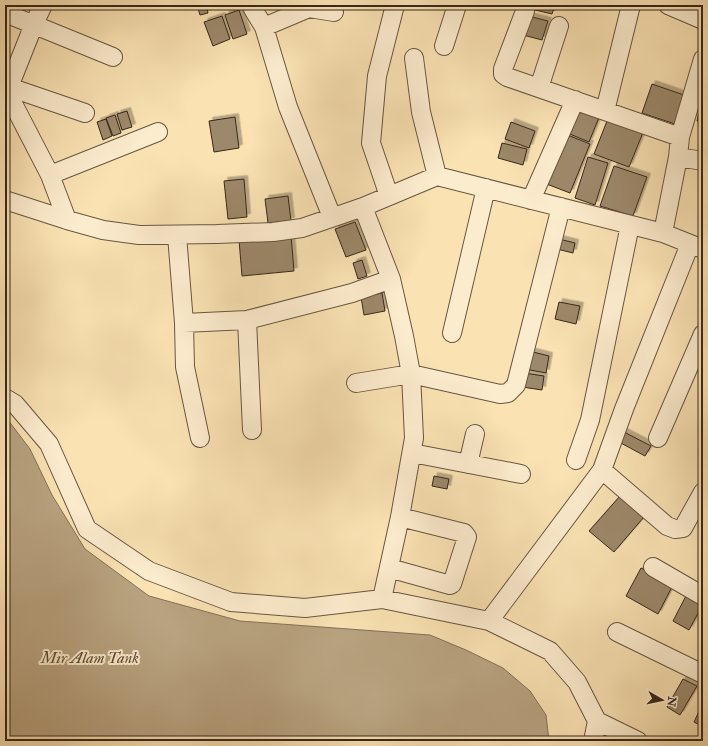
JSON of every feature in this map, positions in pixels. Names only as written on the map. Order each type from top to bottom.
[{"type":"street","points":[[6,91],[34,24],[44,5]]},
{"type":"street","points":[[253,5],[253,9],[264,27],[288,107],[332,217]]},
{"type":"street","points":[[389,196],[371,143],[377,76],[395,5]]},
{"type":"street","points":[[444,46],[457,5]]},
{"type":"street","points":[[605,110],[631,5]]},
{"type":"street","points":[[668,5],[703,20]]},
{"type":"street","points":[[264,27],[309,8],[334,12]]},
{"type":"street","points":[[525,11],[503,69],[503,74],[507,77],[680,137]]},
{"type":"street","points":[[5,13],[113,57]]},
{"type":"street","points":[[539,88],[559,26]]},
{"type":"street","points":[[414,58],[420,112],[438,176]]},
{"type":"street","points":[[663,233],[678,157],[680,137],[697,98],[703,59]]},
{"type":"street","points":[[6,91],[85,113]]},
{"type":"street","points":[[6,91],[50,175],[67,220]]},
{"type":"street","points":[[531,200],[575,100]]},
{"type":"street","points":[[50,175],[158,132]]},
{"type":"street","points":[[678,157],[703,162]]},
{"type":"street","points":[[5,200],[103,230],[139,235],[273,232],[302,228],[363,207],[438,176],[663,233],[696,246],[624,409],[602,470],[489,621]]},
{"type":"street","points":[[452,333],[486,188]]},
{"type":"street","points":[[363,207],[391,279],[411,374],[414,438],[400,517],[382,599]]},
{"type":"street","points":[[356,383],[411,374],[500,394],[508,393],[516,385],[561,207]]},
{"type":"street","points":[[576,460],[590,420],[630,225]]},
{"type":"street","points":[[177,235],[184,323],[185,367],[200,438]]},
{"type":"street","points":[[184,323],[247,320],[352,293],[391,279]]},
{"type":"street","points":[[247,320],[252,430]]},
{"type":"street","points":[[658,438],[703,334]]},
{"type":"street","points":[[5,398],[15,404],[49,444],[87,529],[148,571],[231,602],[306,608],[382,599],[489,621],[550,651],[577,682],[597,721],[638,741]]},
{"type":"street","points":[[468,464],[474,434]]},
{"type":"street","points":[[412,453],[521,474]]},
{"type":"street","points":[[602,470],[667,526],[683,528],[700,503]]},
{"type":"street","points":[[389,568],[450,585],[452,584],[467,537],[464,533],[400,517]]},
{"type":"street","points":[[653,567],[703,596]]},
{"type":"street","points":[[617,632],[703,674]]},
{"type":"street","points":[[593,741],[597,721]]},
{"type":"water","name":"Mir Alam Tank","points":[[5,416],[30,449],[52,495],[85,549],[149,596],[240,621],[430,635],[503,668],[530,691],[546,715],[549,741],[5,741]]},
{"type":"building","points":[[197,5],[206,5],[208,13],[200,15]]},
{"type":"building","points":[[536,5],[555,5],[552,14],[535,10]]},
{"type":"building","points":[[239,10],[247,34],[233,39],[225,15]]},
{"type":"building","points":[[222,16],[230,39],[213,46],[204,22]]},
{"type":"building","points":[[528,16],[548,21],[542,40],[523,35]]},
{"type":"building","points":[[652,84],[684,95],[675,124],[642,113]]},
{"type":"building","points":[[701,102],[703,102],[703,122],[697,121]]},
{"type":"building","points":[[577,106],[600,115],[589,142],[565,132]]},
{"type":"building","points":[[127,111],[132,127],[122,130],[117,114]]},
{"type":"building","points":[[115,115],[121,133],[113,136],[106,118]]},
{"type":"building","points":[[609,116],[644,130],[629,167],[594,154]]},
{"type":"building","points":[[235,117],[239,148],[214,152],[209,121]]},
{"type":"building","points":[[106,119],[112,136],[103,140],[97,122]]},
{"type":"building","points":[[511,122],[535,131],[529,148],[505,139]]},
{"type":"building","points":[[565,134],[590,144],[570,193],[544,183]]},
{"type":"building","points":[[502,143],[527,149],[523,165],[498,158]]},
{"type":"building","points":[[588,157],[608,163],[595,205],[575,198]]},
{"type":"building","points":[[614,166],[647,177],[633,216],[600,206]]},
{"type":"building","points":[[244,179],[247,217],[228,219],[224,181]]},
{"type":"building","points":[[288,196],[291,221],[268,223],[265,199]]},
{"type":"building","points":[[355,222],[366,250],[346,257],[335,229]]},
{"type":"building","points":[[291,235],[294,271],[242,276],[239,240]]},
{"type":"building","points":[[555,238],[575,243],[573,253],[553,248]]},
{"type":"building","points":[[362,260],[367,276],[358,279],[353,263]]},
{"type":"building","points":[[382,293],[385,311],[364,315],[361,297]]},
{"type":"building","points":[[559,302],[580,306],[576,324],[555,319]]},
{"type":"building","points":[[529,351],[549,356],[546,373],[525,369]]},
{"type":"building","points":[[524,373],[544,376],[542,390],[522,387]]},
{"type":"building","points":[[624,432],[651,446],[645,456],[619,442]]},
{"type":"building","points":[[434,476],[449,479],[447,489],[432,486]]},
{"type":"building","points":[[620,496],[644,517],[614,552],[589,531]]},
{"type":"building","points":[[641,568],[673,585],[658,614],[626,596]]},
{"type":"building","points":[[688,592],[703,604],[689,630],[673,621]]},
{"type":"building","points":[[683,679],[697,686],[680,715],[667,707]]},
{"type":"building","points":[[701,707],[703,708],[703,727],[694,722]]}]
